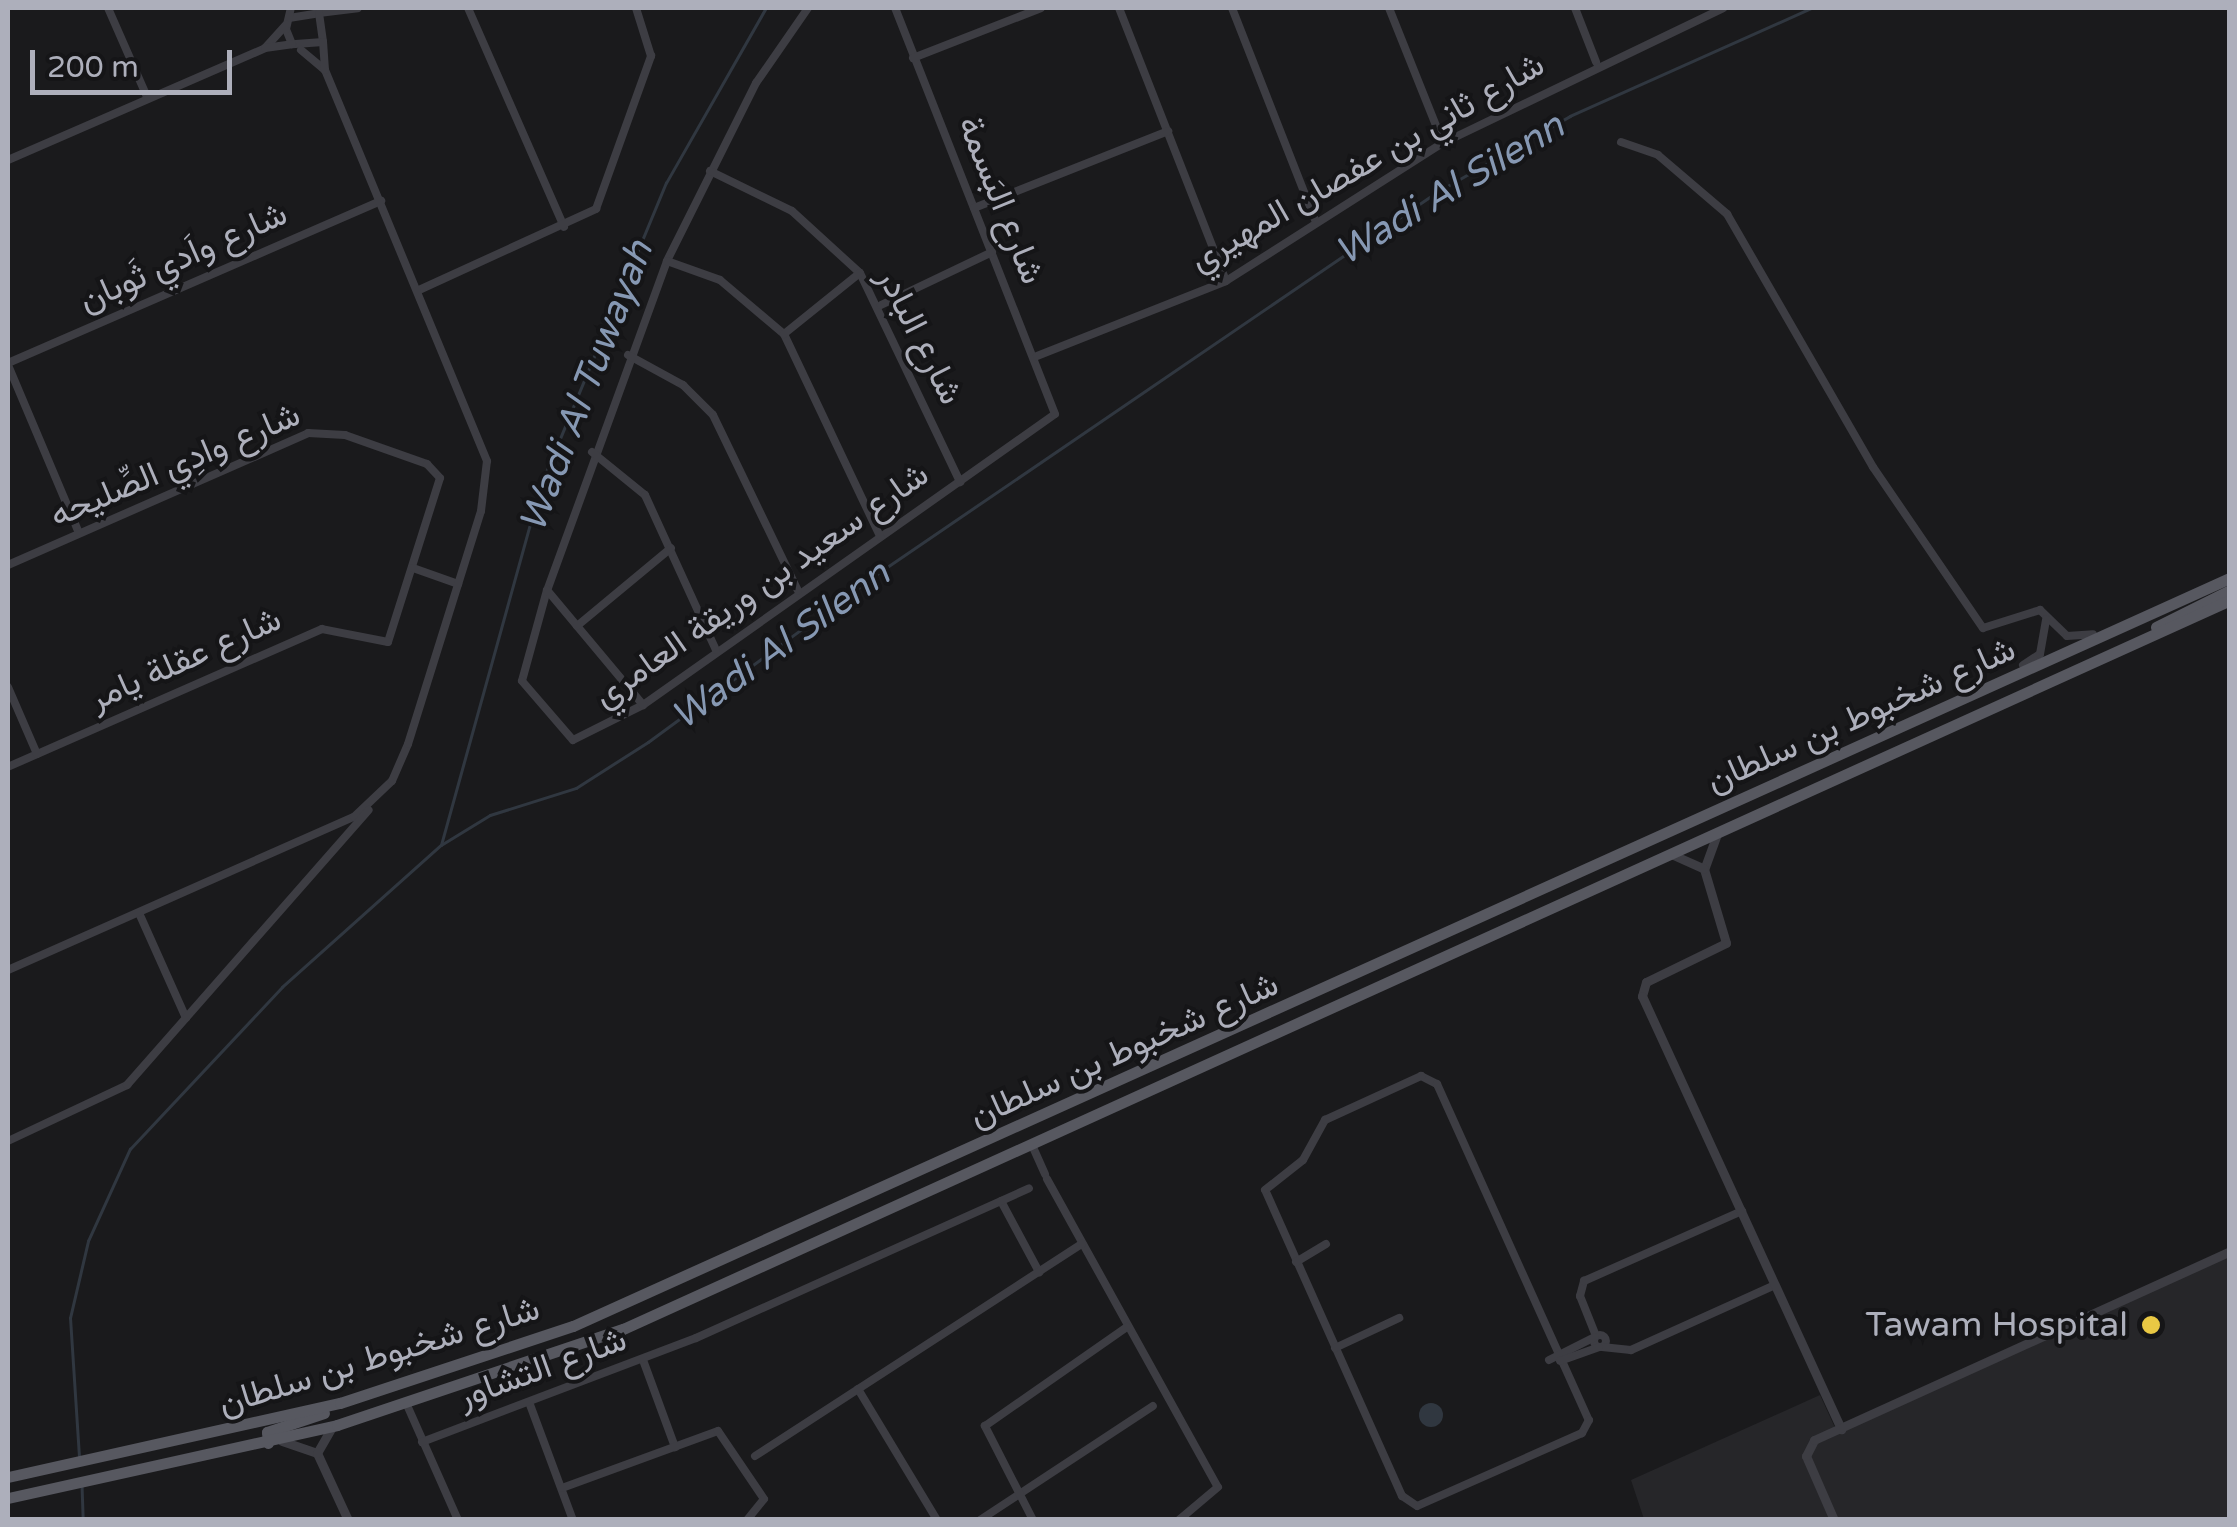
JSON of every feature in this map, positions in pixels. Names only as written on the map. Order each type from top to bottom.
[{"type":"main road","name":"شارع شخبوط بن سلطان","points":[[8,1477],[340,1404],[677,1283],[2230,578]]},
{"type":"main road","points":[[2146,637],[2230,590]]},
{"type":"main road","name":"شارع شخبوط بن سلطان","points":[[8,1498],[337,1425],[407,1405],[623,1329],[2230,600]]},
{"type":"main road","points":[[2206,611],[2230,609]]},
{"type":"main road","points":[[272,1442],[267,1432],[340,1404]]},
{"type":"street","points":[[108,8],[148,99]]},
{"type":"street","points":[[265,48],[289,17],[313,10],[348,12],[358,8]]},
{"type":"street","points":[[468,8],[564,227]]},
{"type":"street","points":[[419,290],[564,227],[598,204],[650,61],[636,8]]},
{"type":"street","name":"شارع سعيد بن وريقة العامري","points":[[808,8],[710,171],[628,355],[547,590],[522,675],[527,692],[578,741],[643,705],[798,591],[1055,414]]},
{"type":"street","name":"شارع البَسمة","points":[[895,8],[1037,356],[1055,414]]},
{"type":"street","points":[[914,58],[1041,8]]},
{"type":"street","points":[[1119,8],[1226,281]]},
{"type":"street","points":[[1232,8],[1316,222]]},
{"type":"street","points":[[1389,8],[1443,144]]},
{"type":"street","points":[[1575,8],[1596,62]]},
{"type":"street","name":"شارع ثاني بن عفصان المهيري","points":[[1037,356],[1226,281],[1443,144],[1596,62],[1723,8]]},
{"type":"street","points":[[8,1141],[121,1089],[377,798],[404,757],[458,584],[487,461],[419,290],[324,70],[325,39],[313,10]]},
{"type":"street","points":[[8,160],[265,48],[296,47],[325,39],[348,12]]},
{"type":"street","points":[[289,17],[296,47],[324,70]]},
{"type":"street","points":[[974,208],[1168,131]]},
{"type":"street","points":[[1621,142],[1658,156],[1727,214],[1874,467],[1984,628],[2040,610],[2046,620],[2079,638],[2141,619]]},
{"type":"street","name":"شارع البادر","points":[[710,171],[792,211],[860,274],[882,305],[960,482]]},
{"type":"street","name":"شارع واَدي ثَوبان","points":[[8,364],[381,200]]},
{"type":"street","points":[[882,305],[992,252]]},
{"type":"street","points":[[667,262],[720,280],[784,334],[880,536]]},
{"type":"street","points":[[784,334],[860,274]]},
{"type":"street","points":[[628,355],[666,373],[713,415],[798,591]]},
{"type":"street","points":[[8,364],[80,534]]},
{"type":"street","name":"شارع وادِي الصِّليحه","points":[[8,565],[326,432],[438,474],[388,642]]},
{"type":"street","points":[[592,452],[634,481],[671,548],[716,650]]},
{"type":"street","points":[[577,626],[671,548]]},
{"type":"street","points":[[413,568],[458,584]]},
{"type":"street","points":[[547,590],[643,705]]},
{"type":"street","points":[[1977,693],[2040,654],[2046,620]]},
{"type":"street","name":"شارع عقلة يامر","points":[[8,767],[322,629],[388,642]]},
{"type":"street","points":[[8,687],[37,754]]},
{"type":"street","points":[[8,970],[316,835],[377,798]]},
{"type":"street","points":[[1718,833],[1704,869],[1726,943],[1650,980],[1642,996],[1841,1428]]},
{"type":"street","points":[[316,835],[327,858]]},
{"type":"street","points":[[1671,854],[1704,869]]},
{"type":"street","points":[[140,913],[186,1018]]},
{"type":"street","points":[[177,1002],[198,1005]]},
{"type":"street","points":[[1428,1076],[1562,1358],[1586,1430],[1417,1506],[1402,1496],[1296,1262],[1268,1183],[1299,1164],[1329,1117],[1428,1076]]},
{"type":"street","points":[[1032,1145],[1126,1327],[1218,1487],[1179,1520]]},
{"type":"street","name":"شارع التشاور","points":[[422,1442],[681,1344],[1029,1188]]},
{"type":"street","points":[[1000,1201],[1038,1272]]},
{"type":"street","points":[[1742,1211],[1588,1278],[1580,1296],[1592,1325],[1600,1341],[1618,1350],[1775,1284]]},
{"type":"street","points":[[755,1456],[1082,1244]]},
{"type":"street","points":[[1296,1262],[1326,1244]]},
{"type":"street","points":[[1834,1520],[1806,1453],[1841,1428],[2230,1251]]},
{"type":"street","points":[[1335,1348],[1399,1318]]},
{"type":"street","points":[[1033,1520],[986,1426],[1126,1327]]},
{"type":"street","points":[[1550,1362],[1600,1341]]},
{"type":"street","points":[[642,1360],[676,1447]]},
{"type":"street","points":[[858,1389],[937,1520]]},
{"type":"street","points":[[530,1402],[573,1520]]},
{"type":"street","points":[[407,1405],[458,1520]]},
{"type":"street","points":[[980,1520],[1153,1406]]},
{"type":"street","points":[[317,1454],[337,1425]]},
{"type":"street","points":[[562,1488],[676,1447],[725,1434],[764,1500],[747,1520]]},
{"type":"street","points":[[272,1442],[317,1454],[348,1520]]},
{"type":"shaded area","name":"Tawam Hospital","points":[[2229,1256],[2229,1519],[1644,1519],[1631,1480],[1820,1395],[1836,1430]]},
{"type":"shaded area","points":[[1431,1403],[1440,1406],[1440,1424],[1431,1427],[1422,1424],[1419,1415],[1422,1406]]},
{"type":"waterway","name":"Wadi Al Tuwayah","points":[[441,845],[542,482],[666,183],[766,8]]},
{"type":"waterway","name":"Wadi Al Silenn","points":[[79,1457],[70,1318],[88,1241],[130,1149],[282,987],[441,845],[490,815],[576,788],[648,742],[871,578],[1437,192],[1570,116],[1811,8]]},
{"type":"waterway","name":"Wadi Al Silenn","points":[[82,1485],[83,1520]]},
{"type":"place","name":"Tawam Hospital","points":[[2151,1325]]}]
